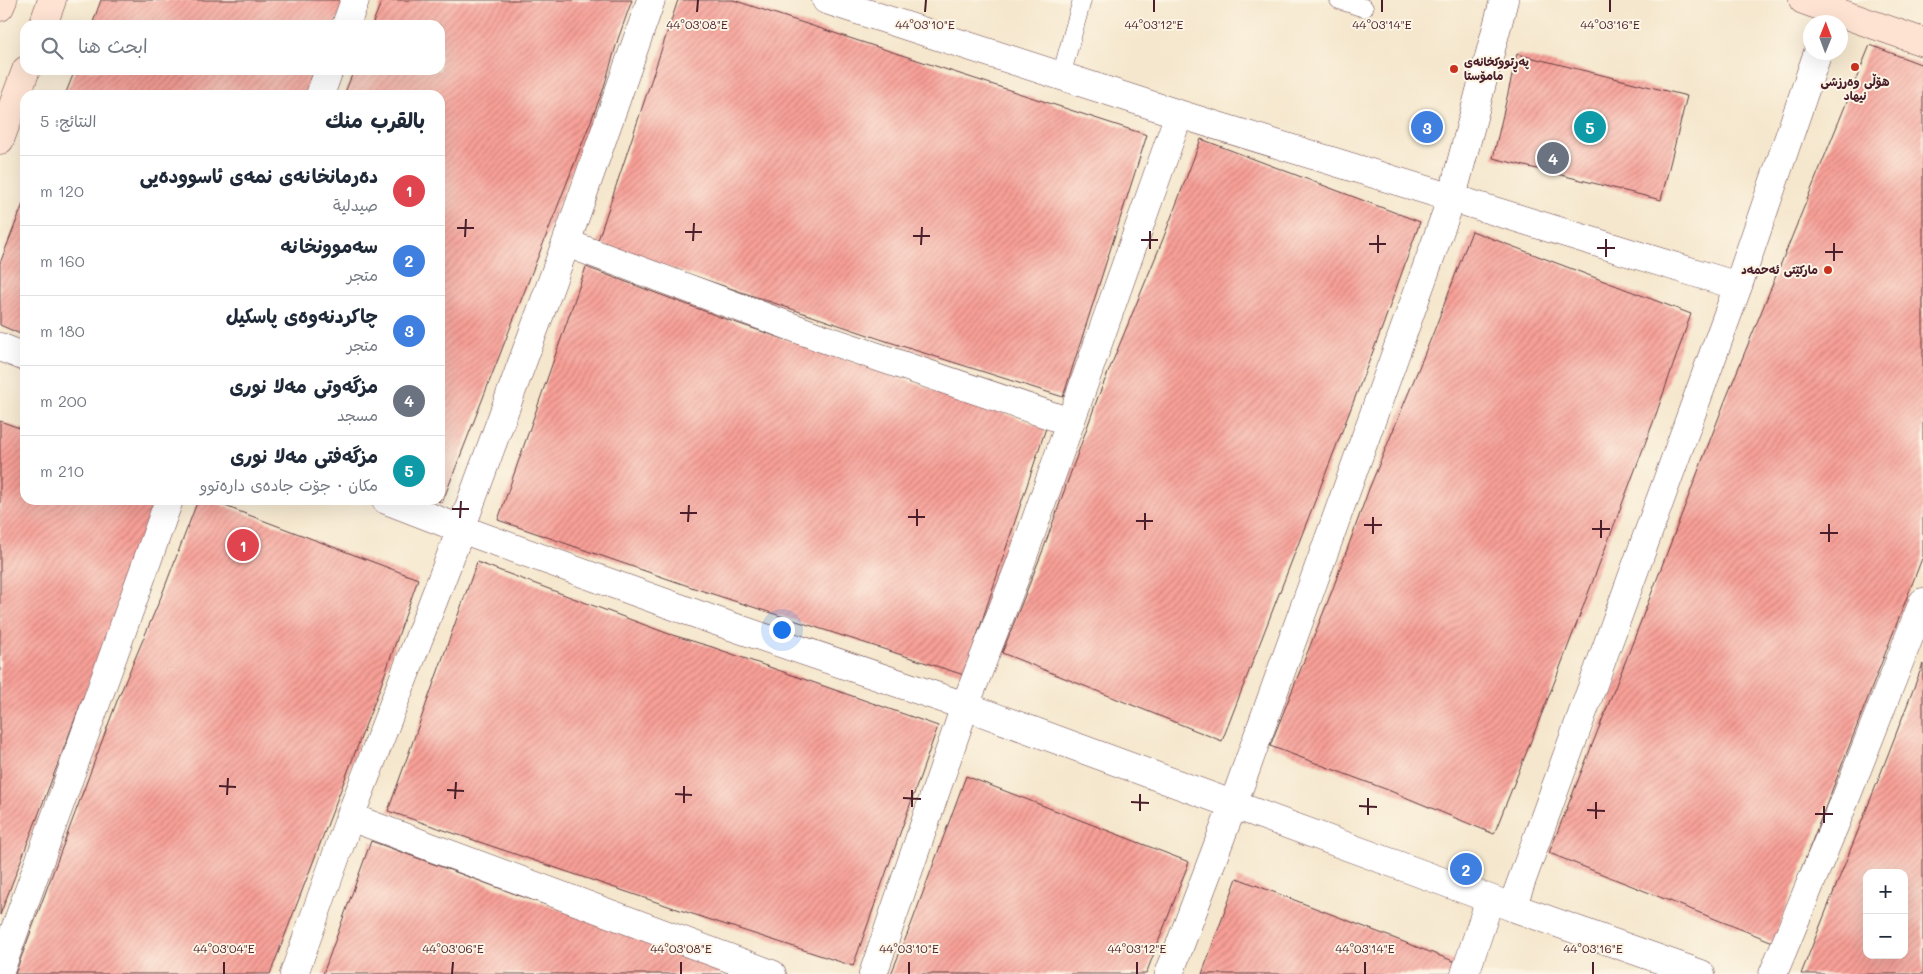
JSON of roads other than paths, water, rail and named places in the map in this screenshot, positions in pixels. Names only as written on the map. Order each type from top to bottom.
[{"type":"main road","points":[[0,8],[3,0]]},
{"type":"main road","points":[[45,20],[52,0]]},
{"type":"main road","points":[[1802,0],[1828,15]]},
{"type":"main road","points":[[1848,21],[1923,42]]},
{"type":"main road","points":[[0,140],[24,75]]},
{"type":"street","points":[[348,20],[355,0]]},
{"type":"street","points":[[294,974],[350,817],[461,529],[566,242],[651,0]]},
{"type":"street","points":[[826,0],[1179,114],[1738,286]]},
{"type":"street","points":[[1169,974],[1233,805],[1452,197],[1504,0]]},
{"type":"street","points":[[1465,974],[1501,903],[1738,286],[1815,60]]},
{"type":"street","points":[[322,90],[327,75]]},
{"type":"street","points":[[873,974],[965,706],[1021,562],[1179,114]]},
{"type":"street","points":[[566,242],[819,337],[1070,422]]},
{"type":"street","points":[[0,347],[20,355]]},
{"type":"street","points":[[0,971],[167,505]]},
{"type":"street","points":[[399,505],[713,620],[965,706],[1501,903],[1701,974]]},
{"type":"street","points":[[1773,974],[1845,800],[1923,602]]},
{"type":"street","points":[[350,817],[772,974]]},
{"type":"lane","points":[[1061,76],[1082,0]]},
{"type":"lane","points":[[1339,0],[1364,8]]},
{"type":"place","name":"هۆڵی وەرزشی نیهاد","points":[[1855,67]]},
{"type":"place","name":"پەڕتووکخانەی مامۆستا","points":[[1454,69]]},
{"type":"place","name":"چاکردنەوەی پاسکیل","points":[[1427,127]]},
{"type":"place","name":"مزگەفتی مەلا نوری","points":[[1590,127]]},
{"type":"place","name":"مزگەوتی مەلا نوری","points":[[1553,158]]},
{"type":"place","name":"مارکێتی ئەحمەد","points":[[1828,270]]},
{"type":"place","name":"دەرمانخانەی نمەی ئاسوودەیی","points":[[243,545]]},
{"type":"place","name":"سەموونخانە","points":[[1466,869]]}]
